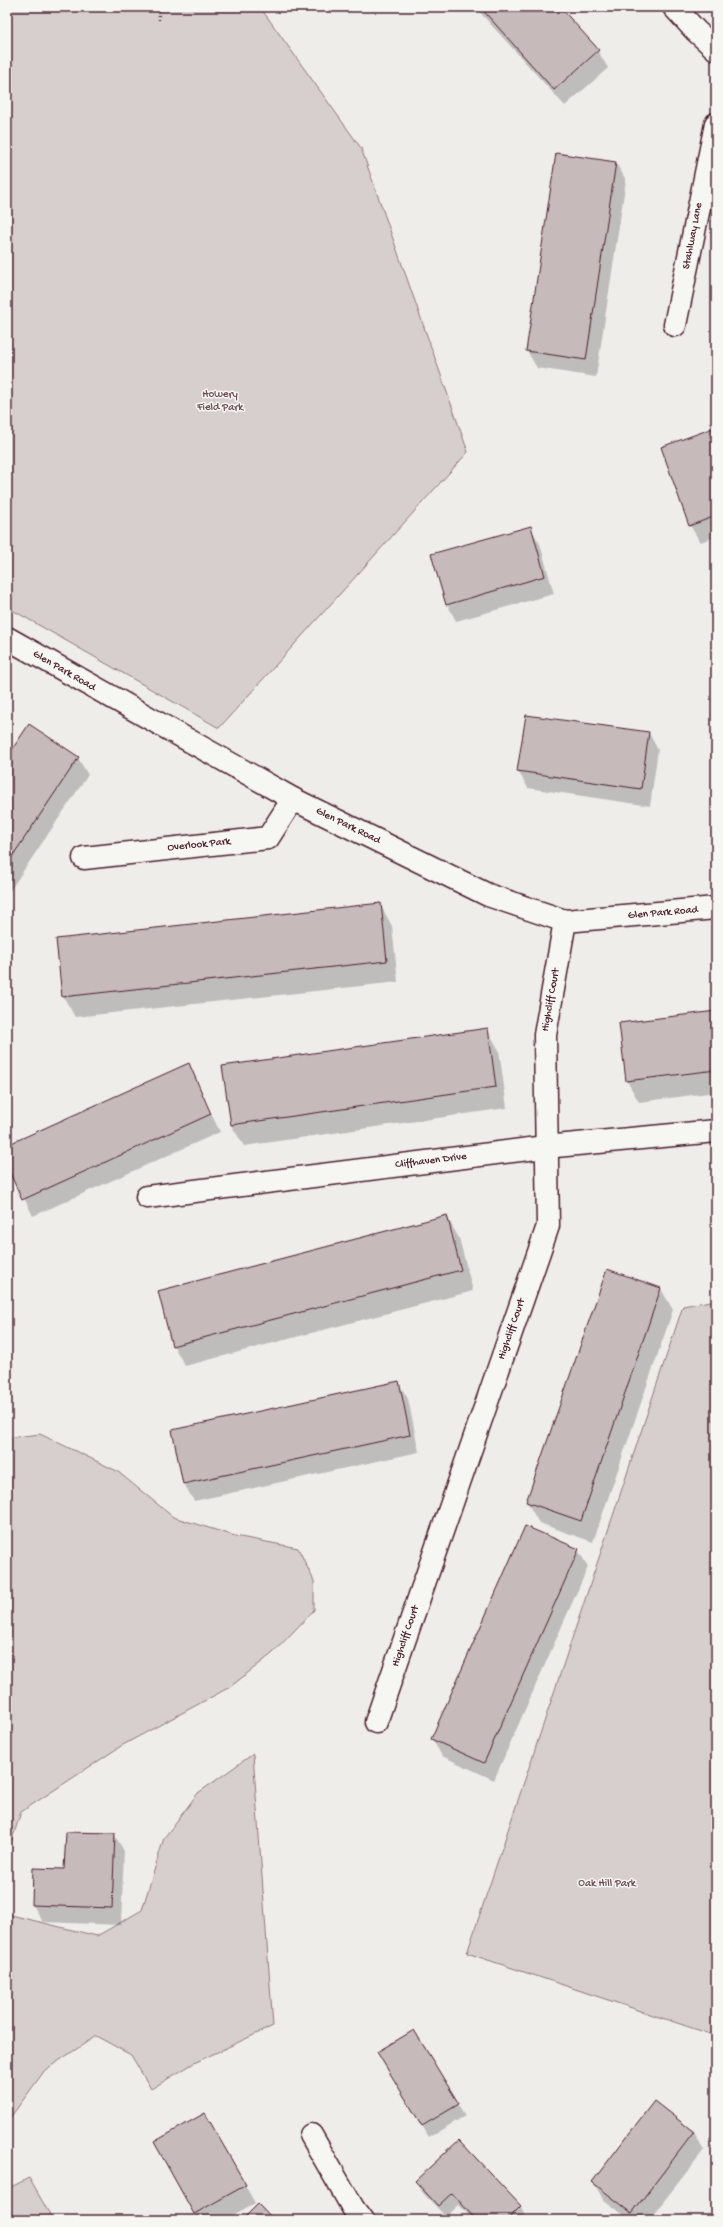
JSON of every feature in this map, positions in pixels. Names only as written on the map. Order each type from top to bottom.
[{"type":"street","points":[[674,7],[696,32],[716,49]]},
{"type":"street","name":"Stahlway Lane","points":[[675,325],[716,124]]},
{"type":"street","name":"Glen Park Road","points":[[7,638],[293,799],[488,895],[565,921],[716,908]]},
{"type":"street","name":"Overlook Park","points":[[84,858],[268,838],[293,799]]},
{"type":"street","name":"Highcliff Court","points":[[376,1722],[548,1226],[545,1147],[545,1036],[565,921]]},
{"type":"street","name":"Cliffhaven Drive","points":[[147,1197],[545,1147],[716,1131]]},
{"type":"street","points":[[311,2135],[353,2208],[362,2220]]},
{"type":"path","points":[[160,7],[160,22]]},
{"type":"green space","name":"Howery Field Park","points":[[7,7],[260,7],[361,148],[468,452],[219,728],[7,607]]},
{"type":"green space","name":"Oak Hill Park","points":[[716,1300],[716,2036],[467,1953],[683,1306]]},
{"type":"green space","points":[[40,1434],[117,1471],[173,1517],[235,1536],[298,1548],[314,1581],[314,1610],[273,1653],[230,1687],[121,1746],[21,1812],[7,1855],[7,1438]]},
{"type":"green space","points":[[253,1754],[273,2026],[194,2063],[151,2089],[131,2055],[96,2036],[45,2070],[7,2122],[7,1914],[97,1936],[142,1910],[164,1838],[198,1793]]},
{"type":"green space","points":[[29,2178],[53,2220],[7,2220],[7,2189]]},
{"type":"building","points":[[480,7],[560,7],[599,50],[554,90]]},
{"type":"building","points":[[556,153],[616,162],[586,360],[526,351]]},
{"type":"building","points":[[716,427],[716,516],[689,526],[661,447]]},
{"type":"building","points":[[531,526],[545,576],[446,605],[431,554]]},
{"type":"building","points":[[526,715],[649,732],[641,789],[517,771]]},
{"type":"building","points":[[29,724],[79,757],[7,864],[7,757]]},
{"type":"building","points":[[381,903],[387,961],[62,997],[56,939]]},
{"type":"building","points":[[716,1011],[716,1070],[626,1081],[619,1023]]},
{"type":"building","points":[[488,1028],[496,1087],[231,1125],[222,1066]]},
{"type":"building","points":[[189,1063],[211,1114],[22,1200],[7,1166],[7,1145]]},
{"type":"building","points":[[447,1215],[461,1270],[172,1346],[158,1291]]},
{"type":"building","points":[[607,1269],[661,1288],[581,1521],[526,1502]]},
{"type":"building","points":[[399,1381],[410,1435],[183,1484],[172,1430]]},
{"type":"building","points":[[525,1526],[579,1549],[484,1763],[431,1739]]},
{"type":"building","points":[[66,1832],[115,1833],[112,1908],[32,1905],[33,1868],[64,1869]]},
{"type":"building","points":[[414,2030],[459,2104],[422,2126],[377,2052]]},
{"type":"building","points":[[654,2101],[694,2132],[632,2213],[592,2182]]},
{"type":"building","points":[[205,2113],[246,2185],[194,2214],[154,2142]]},
{"type":"building","points":[[459,2140],[521,2206],[507,2220],[476,2220],[452,2193],[438,2206],[415,2181]]},
{"type":"building","points":[[258,2204],[273,2220],[242,2220]]}]
